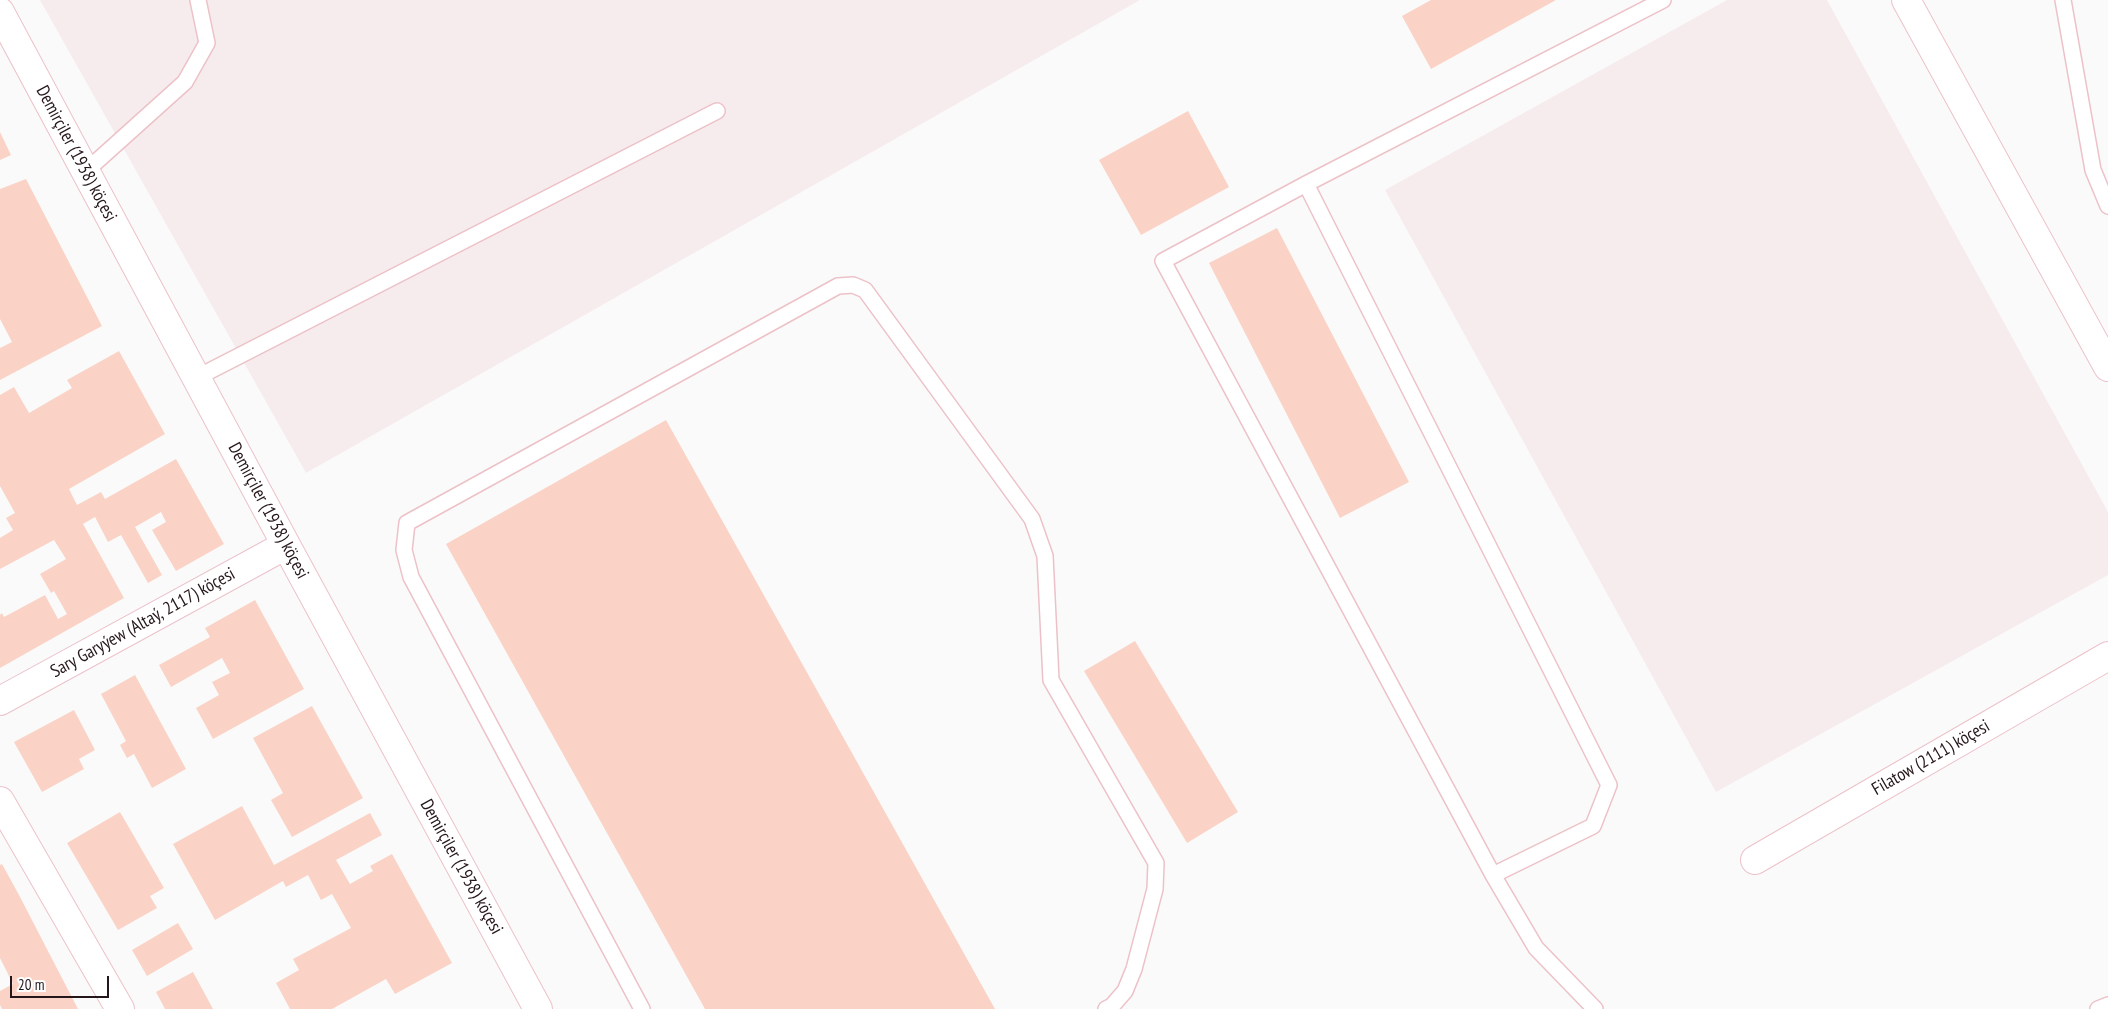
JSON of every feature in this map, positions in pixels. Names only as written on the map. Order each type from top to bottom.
[{"type":"street","points":[[1906,0],[2108,367]]},
{"type":"street","name":"Demirçiler (1938) köçesi","points":[[0,12],[538,1009]]},
{"type":"street","name":"Sary Garyýew (Altaý, 2117) köçesi","points":[[0,701],[286,545]]},
{"type":"street","name":"Filatow (2111) köçesi","points":[[1754,860],[2108,656]]},
{"type":"street","points":[[0,801],[120,1009]]},
{"type":"lane","points":[[86,171],[185,82],[207,43],[198,0]]},
{"type":"lane","points":[[1595,1009],[1536,948],[1494,875],[1163,261],[1306,184],[1663,0]]},
{"type":"lane","points":[[2062,0],[2093,170],[2108,206]]},
{"type":"lane","points":[[196,378],[717,111]]},
{"type":"lane","points":[[1306,184],[1609,785],[1594,826],[1494,875]]},
{"type":"lane","points":[[642,1009],[411,577],[404,550],[407,523],[838,286],[853,285],[865,290],[1032,518],[1045,556],[1051,680],[1156,863],[1155,889],[1134,969],[1125,991],[1112,1006],[1106,1009]]},
{"type":"lane","points":[[2098,1009],[2108,1005]]},
{"type":"shaded area","points":[[40,0],[1140,0],[306,473]]},
{"type":"shaded area","points":[[1727,0],[1827,0],[2108,512],[2108,575],[1716,792],[1385,190]]},
{"type":"building","points":[[1431,0],[1556,0],[1431,69],[1402,16]]},
{"type":"building","points":[[1188,111],[1229,187],[1141,235],[1099,160]]},
{"type":"building","points":[[0,132],[11,155],[0,160]]},
{"type":"building","points":[[26,179],[102,326],[0,380],[0,348],[12,342],[0,319],[0,189]]},
{"type":"building","points":[[1277,228],[1409,482],[1340,518],[1209,263]]},
{"type":"building","points":[[119,351],[165,434],[69,489],[77,505],[101,492],[105,499],[176,459],[224,544],[176,571],[152,530],[166,522],[161,512],[135,527],[162,575],[148,583],[121,535],[108,542],[95,517],[83,524],[124,598],[0,668],[0,615],[2,613],[4,617],[45,595],[58,619],[67,614],[54,591],[51,593],[40,574],[66,559],[54,540],[0,569],[0,538],[13,530],[6,518],[15,513],[0,486],[0,395],[14,387],[29,413],[72,388],[67,380]]},
{"type":"building","points":[[666,420],[995,1009],[705,1009],[446,544]]},
{"type":"building","points":[[255,600],[304,689],[213,739],[196,708],[219,695],[212,682],[230,673],[222,658],[171,687],[159,665],[210,637],[205,628]]},
{"type":"building","points":[[1135,641],[1238,812],[1187,843],[1084,671]]},
{"type":"building","points":[[135,675],[186,769],[152,788],[134,754],[127,758],[120,745],[126,741],[101,694]]},
{"type":"building","points":[[312,706],[363,798],[292,837],[271,800],[283,793],[253,738]]},
{"type":"building","points":[[74,710],[95,750],[79,759],[84,769],[42,792],[14,742]]},
{"type":"building","points":[[242,806],[274,865],[370,813],[382,835],[336,860],[350,884],[373,871],[370,866],[392,854],[452,963],[395,994],[386,979],[332,1009],[290,1009],[276,983],[299,970],[293,959],[351,928],[332,894],[321,900],[308,875],[286,887],[283,881],[215,920],[173,844]]},
{"type":"building","points":[[120,812],[164,888],[150,896],[157,908],[118,930],[67,843]]},
{"type":"building","points":[[2,864],[78,1009],[2,1009],[0,1005],[0,991],[13,984],[0,958],[0,865]]},
{"type":"building","points":[[178,923],[193,949],[147,976],[132,950]]},
{"type":"building","points":[[193,972],[213,1009],[165,1009],[156,992]]}]
